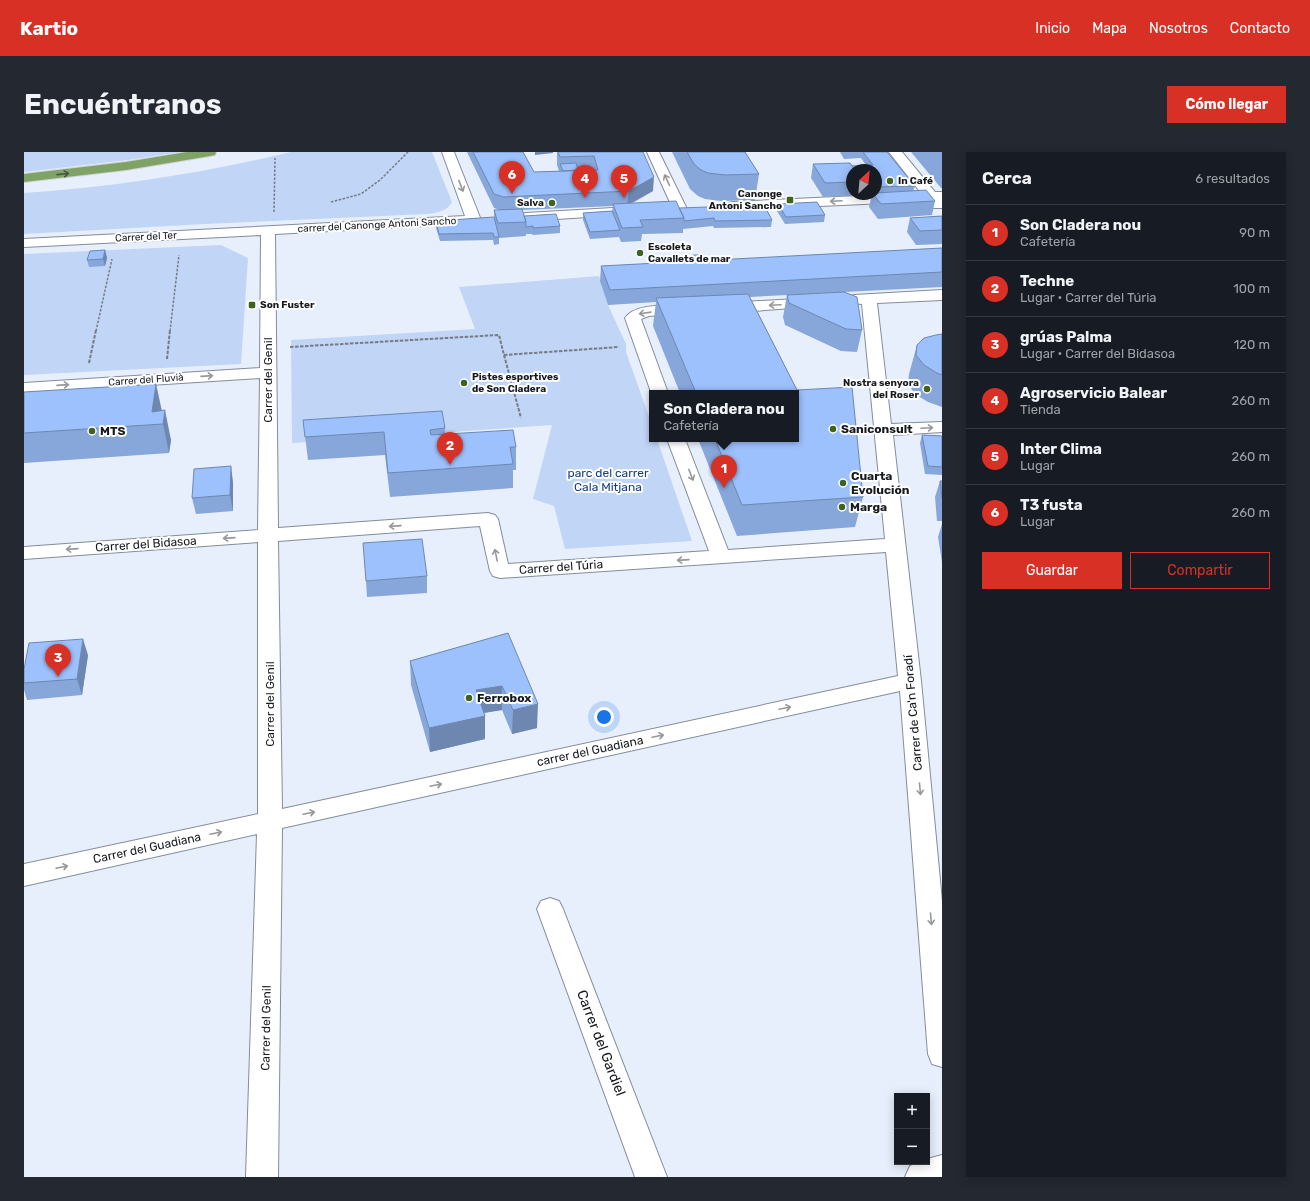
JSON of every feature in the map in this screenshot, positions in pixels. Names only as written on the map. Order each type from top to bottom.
[{"type":"highway","points":[[24,178],[126,166],[210,152]]},
{"type":"street","points":[[448,152],[474,220]]},
{"type":"street","points":[[653,152],[680,209]]},
{"type":"street","points":[[895,152],[936,197],[942,211]]},
{"type":"street","points":[[720,207],[936,197]]},
{"type":"street","points":[[664,210],[696,208]]},
{"type":"street","points":[[514,218],[625,212]]},
{"type":"street","name":"carrer del Canonge Antoni Sancho","points":[[271,230],[490,219]]},
{"type":"street","name":"Carrer del Ter","points":[[24,243],[271,230]]},
{"type":"street","name":"Carrer del Genil","points":[[262,1177],[270,821],[268,349],[271,230]]},
{"type":"street","points":[[658,390],[634,323],[633,318],[635,315],[645,312],[942,295]]},
{"type":"street","name":"Carrer de Ca'n Foradí","points":[[869,300],[910,681],[942,1054]]},
{"type":"street","name":"Carrer del Fluvià","points":[[24,388],[268,372]]},
{"type":"street","points":[[883,430],[942,427]]},
{"type":"street","points":[[677,442],[722,557]]},
{"type":"street","name":"Carrer del Túria","points":[[268,535],[488,519],[500,571],[895,545]]},
{"type":"street","name":"Carrer del Bidasoa","points":[[24,553],[268,535]]},
{"type":"street","name":"carrer del Guadiana","points":[[270,821],[910,681]]},
{"type":"street","name":"Carrer del Guadiana","points":[[24,875],[270,821]]},
{"type":"street","name":"Carrer del Gardiel","points":[[550,909],[651,1177]]},
{"type":"street","points":[[921,1177],[942,1170]]},
{"type":"path","points":[[332,202],[361,194],[380,180],[408,152]]},
{"type":"path","points":[[271,230],[275,158]]},
{"type":"path","points":[[164,379],[182,235]]},
{"type":"path","points":[[85,384],[111,262],[114,238]]},
{"type":"path","points":[[268,349],[499,335],[521,418]]},
{"type":"path","points":[[504,355],[642,346]]},
{"type":"green space","points":[[24,152],[181,152],[128,160],[24,172]]},
{"type":"green space","points":[[291,152],[432,152],[452,202],[448,208],[427,214],[24,234],[24,193],[125,183],[192,173]]},
{"type":"green space","points":[[221,245],[248,258],[241,364],[24,375],[24,254]]},
{"type":"green space","name":"Pistes esportives de Son Cladera","points":[[599,276],[608,305],[626,344],[626,352],[649,417],[649,442],[658,442],[692,541],[565,549],[554,506],[533,499],[552,425],[292,443],[291,340],[475,329],[459,287]]},
{"type":"building","points":[[473,152],[523,152],[534,172],[598,170],[594,156],[560,157],[558,152],[643,152],[654,177],[629,191],[504,197],[494,194]]},
{"type":"building","points":[[687,152],[745,152],[759,174],[725,175],[708,173],[701,170],[694,164]]},
{"type":"building","points":[[863,152],[887,152],[915,186],[882,187],[882,164],[872,164]]},
{"type":"building","points":[[576,163],[578,170],[563,171],[560,164]]},
{"type":"building","points":[[850,163],[851,164],[846,164],[846,182],[825,183],[813,164]]},
{"type":"building","points":[[926,190],[935,201],[881,204],[878,200],[882,200],[882,193]]},
{"type":"building","points":[[676,201],[684,218],[640,220],[643,227],[622,228],[613,204]]},
{"type":"building","points":[[817,202],[825,215],[786,217],[778,204]]},
{"type":"building","points":[[764,205],[772,220],[715,221],[714,218],[684,221],[679,208]]},
{"type":"building","points":[[522,209],[526,222],[498,223],[494,210]]},
{"type":"building","points":[[612,211],[620,230],[590,232],[583,213]]},
{"type":"building","points":[[556,214],[560,226],[533,228],[533,226],[526,227],[524,216]]},
{"type":"building","points":[[942,216],[942,230],[920,231],[910,218]]},
{"type":"building","points":[[494,217],[499,237],[494,237],[493,233],[439,234],[436,221]]},
{"type":"building","points":[[942,248],[942,272],[610,290],[601,266]]},
{"type":"building","points":[[105,250],[103,259],[87,260],[90,251]]},
{"type":"building","points":[[693,255],[700,255],[702,261],[696,261]]},
{"type":"building","points":[[660,256],[668,256],[671,262],[664,263]]},
{"type":"building","points":[[844,292],[857,297],[862,330],[846,329],[789,303],[787,295]]},
{"type":"building","points":[[748,294],[797,390],[695,390],[656,298]]},
{"type":"building","points":[[942,334],[942,375],[924,365],[916,355],[917,345],[924,338]]},
{"type":"building","points":[[156,384],[152,412],[165,410],[163,424],[24,433],[24,392]]},
{"type":"building","points":[[852,387],[863,497],[742,505],[716,442],[799,442],[799,390],[797,390]]},
{"type":"building","points":[[442,411],[445,428],[430,430],[431,435],[513,430],[516,447],[510,447],[513,464],[388,473],[384,432],[305,437],[303,420]]},
{"type":"building","points":[[922,435],[942,436],[942,467],[928,466]]},
{"type":"building","points":[[231,466],[230,495],[192,498],[194,469]]},
{"type":"building","points":[[940,481],[942,481],[942,498]]},
{"type":"building","points":[[422,539],[427,576],[366,581],[363,543]]},
{"type":"building","points":[[508,633],[538,704],[513,710],[502,686],[476,690],[485,716],[429,728],[410,661]]},
{"type":"building","points":[[83,639],[77,679],[24,683],[24,669],[29,643]]},
{"type":"place","name":"In Café","points":[[890,181]]},
{"type":"place","name":"T3 fusta","points":[[512,194]]},
{"type":"place","name":"Agroservicio Balear","points":[[585,198]]},
{"type":"place","name":"Inter Clima","points":[[624,198]]},
{"type":"place","name":"Canonge Antoni Sancho","points":[[790,200]]},
{"type":"place","name":"Salva","points":[[552,203]]},
{"type":"place","name":"Escoleta Cavallets de mar","points":[[640,253]]},
{"type":"place","name":"Son Fuster","points":[[252,305]]},
{"type":"place","name":"Pistes esportives de Son Cladera","points":[[464,383]]},
{"type":"place","name":"Nostra senyora del Roser","points":[[927,389]]},
{"type":"place","name":"Saniconsult","points":[[833,429]]},
{"type":"place","name":"MTS","points":[[92,431]]},
{"type":"place","name":"Techne","points":[[450,465]]},
{"type":"place","name":"Cuarta Evolución","points":[[843,483]]},
{"type":"place","name":"Son Cladera nou","points":[[724,488]]},
{"type":"place","name":"Marga","points":[[842,507]]},
{"type":"place","name":"grúas Palma","points":[[58,677]]},
{"type":"place","name":"Ferrobox","points":[[469,698]]},
{"type":"park label","name":"parc del carrer Cala Mitjana","points":[[608,480]]}]
